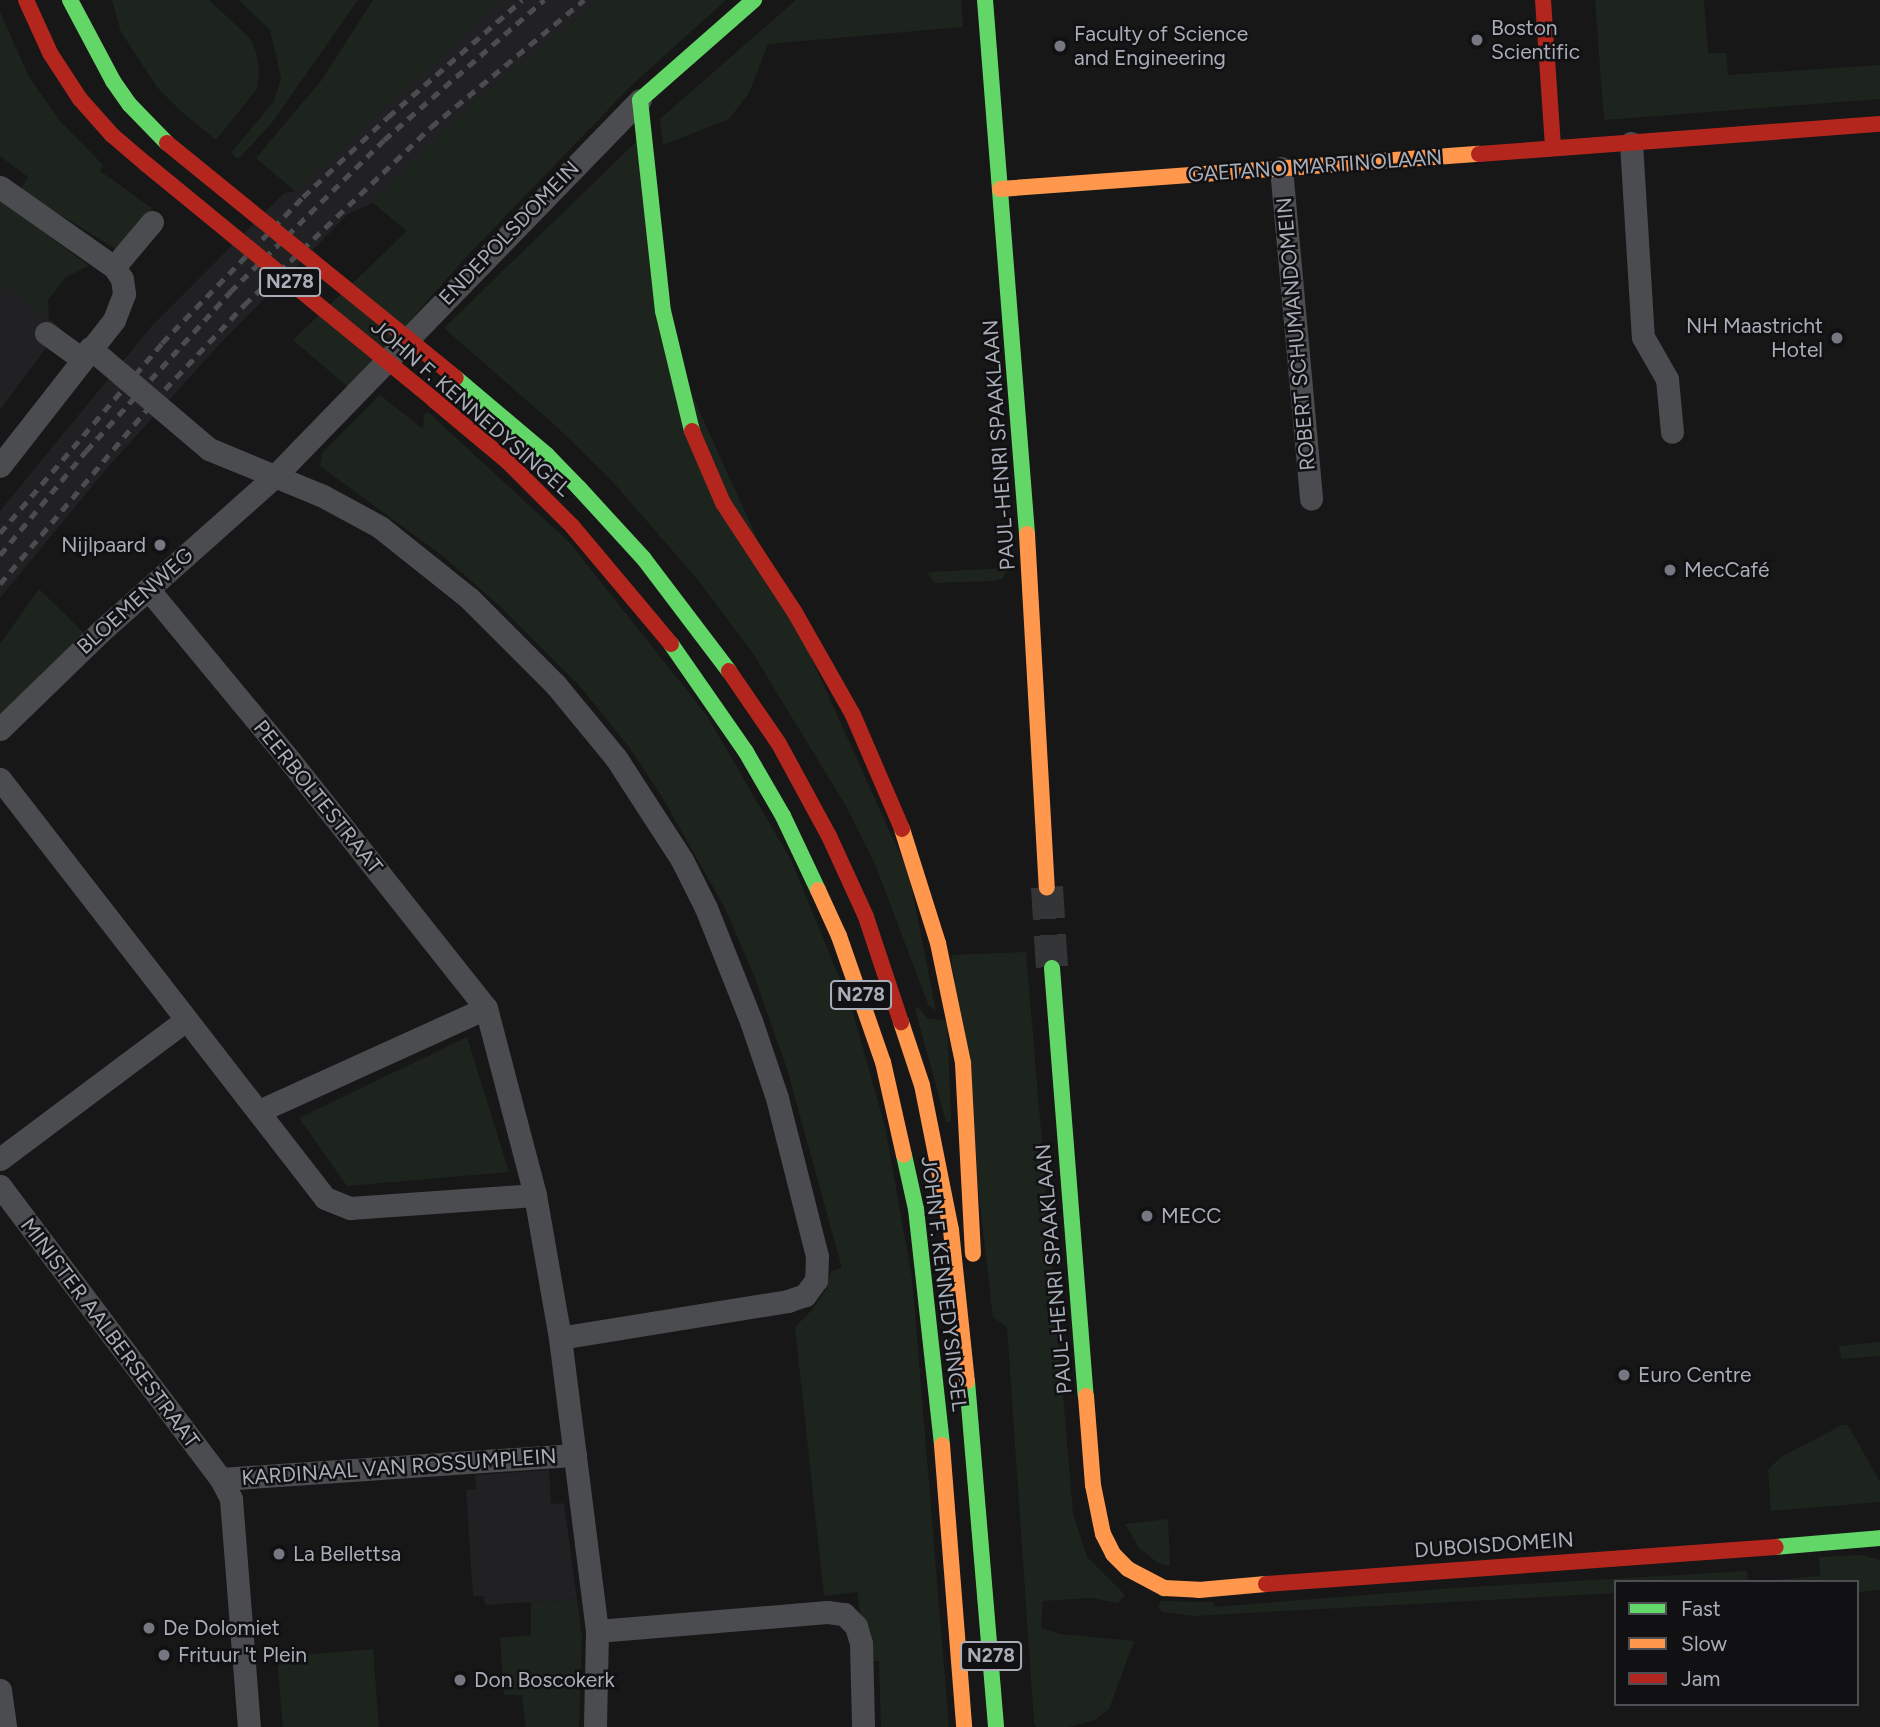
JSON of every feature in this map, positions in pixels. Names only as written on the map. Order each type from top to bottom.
[{"type":"main road","name":"JOHN F. KENNEDYSINGEL","points":[[26,0],[50,53],[80,99],[112,135],[509,463],[565,519],[625,586],[687,664],[746,752],[783,816],[839,936],[886,1072],[916,1209],[947,1492],[964,1727]]},
{"type":"main road","name":"JOHN F. KENNEDYSINGEL","points":[[70,0],[113,81],[130,105],[167,143],[547,455],[627,540],[701,631],[779,744],[847,875],[906,1031],[940,1163],[959,1287],[986,1572],[996,1727]]},
{"type":"main road","name":"ENDEPOLSDOMEIN","points":[[640,100],[754,0]]},
{"type":"main road","name":"PAUL-HENRI SPAAKLAAN","points":[[985,0],[1032,593],[1047,887]]},
{"type":"main road","points":[[1543,0],[1553,148]]},
{"type":"main road","points":[[640,100],[663,311],[684,405],[696,444],[723,503],[794,611],[853,715],[897,815],[938,943],[963,1063],[968,1125],[975,1246],[959,1287]]},
{"type":"main road","name":"GAETANO MARTINOLAAN","points":[[1000,189],[1880,124]]},
{"type":"main road","name":"PAUL-HENRI SPAAKLAAN","points":[[1052,968],[1093,1485],[1102,1535],[1119,1562]]},
{"type":"main road","name":"DUBOISDOMEIN","points":[[1119,1562],[1154,1585],[1182,1590],[1843,1544],[1880,1538]]},
{"type":"street","name":"ENDEPOLSDOMEIN","points":[[274,477],[640,100]]},
{"type":"street","points":[[1630,143],[1643,337],[1667,379],[1672,432]]},
{"type":"street","name":"ROBERT SCHUMANDOMEIN","points":[[1281,168],[1311,499]]},
{"type":"street","points":[[0,187],[114,267],[124,284],[123,302],[118,314],[0,466]]},
{"type":"street","points":[[114,267],[152,222]]},
{"type":"street","points":[[46,332],[86,353],[209,449],[323,496],[380,527],[469,598],[585,719],[650,807],[682,860],[706,908],[777,1098],[817,1256],[817,1275],[811,1289],[801,1297],[788,1301],[560,1338]]},
{"type":"street","name":"BLOEMENWEG","points":[[0,729],[148,589],[274,477]]},
{"type":"street","name":"PEERBOLTESTRAAT","points":[[148,589],[291,762],[486,1008]]},
{"type":"street","points":[[0,779],[326,1198],[334,1204],[350,1208],[536,1195]]},
{"type":"street","points":[[259,1111],[486,1008]]},
{"type":"street","name":"KARDINAAL VAN ROSSUMPLEIN","points":[[486,1008],[536,1195],[560,1338],[597,1631],[595,1727]]},
{"type":"street","points":[[0,1159],[186,1020]]},
{"type":"street","name":"MINISTER AALBERSESTRAAT","points":[[0,1186],[221,1479]]},
{"type":"street","name":"KARDINAAL VAN ROSSUMPLEIN","points":[[249,1727],[234,1510],[221,1479],[575,1455]]},
{"type":"street","points":[[597,1631],[827,1612],[844,1614],[856,1626],[861,1643],[863,1727]]},
{"type":"street","points":[[0,1690],[5,1727]]},
{"type":"shaded area","points":[[112,0],[209,0],[250,38],[256,52],[259,72],[257,89],[216,140],[157,87],[121,32]]},
{"type":"shaded area","points":[[239,0],[358,0],[271,124],[238,159],[231,153],[274,101],[281,78],[270,30]]},
{"type":"shaded area","points":[[373,0],[502,0],[295,191],[256,158],[321,81]]},
{"type":"shaded area","points":[[502,0],[599,0],[478,98],[373,203],[348,214],[217,347],[108,467],[0,598],[0,511],[150,328],[284,193],[295,191]]},
{"type":"shaded area","points":[[599,0],[726,0],[635,82],[466,257],[350,389],[293,340],[407,231],[373,203],[478,98]]},
{"type":"shaded area","points":[[796,0],[961,0],[963,27],[768,44],[749,93],[729,119],[663,145],[660,119]]},
{"type":"shaded area","points":[[1595,0],[1704,0],[1708,53],[1726,53],[1728,75],[1880,65],[1880,99],[1604,120]]},
{"type":"shaded area","points":[[0,12],[29,77],[60,121],[103,165],[100,171],[153,209],[116,249],[20,190],[28,177],[0,156]]},
{"type":"shaded area","points":[[637,141],[655,313],[909,874],[936,1012],[928,1004],[875,864],[846,806],[754,655],[698,580],[612,481],[557,427],[444,328]]},
{"type":"shaded area","points":[[0,199],[89,266],[66,277],[48,300],[49,319],[0,282]]},
{"type":"shaded area","points":[[0,282],[61,328],[0,410]]},
{"type":"shaded area","points":[[380,395],[423,429],[424,415],[428,412],[570,543],[707,716],[791,860],[851,1006],[885,1127],[912,1277],[949,1727],[881,1727],[879,1661],[868,1661],[857,1592],[824,1596],[795,1327],[812,1310],[826,1289],[831,1271],[842,1268],[787,1069],[755,978],[725,908],[662,797],[632,751],[579,685],[500,606],[444,557],[320,466],[322,453]]},
{"type":"shaded area","points":[[1009,568],[1002,579],[994,581],[934,583],[927,572]]},
{"type":"shaded area","points":[[39,589],[84,633],[0,714],[0,644]]},
{"type":"shaded area","points":[[1026,952],[1073,1514],[1087,1557],[1125,1595],[1118,1603],[1091,1598],[1043,1601],[1041,1628],[1061,1634],[1134,1641],[1109,1709],[1095,1720],[1069,1727],[1036,1727],[1034,1722],[1007,1327],[993,1317],[951,955]]},
{"type":"shaded area","points":[[919,1008],[927,1018],[947,1021],[951,1121],[946,1122],[915,1009]]},
{"type":"shaded area","points":[[467,1037],[509,1172],[347,1186],[299,1118]]},
{"type":"shaded area","points":[[1880,1342],[1880,1356],[1841,1359],[1839,1346]]},
{"type":"shaded area","points":[[1842,1425],[1848,1425],[1880,1482],[1880,1502],[1771,1511],[1768,1470],[1781,1457]]},
{"type":"shaded area","points":[[549,1470],[551,1504],[564,1503],[577,1599],[485,1605],[484,1596],[473,1596],[466,1490],[476,1489],[475,1475]]},
{"type":"shaded area","points":[[1168,1519],[1170,1566],[1158,1563],[1139,1548],[1125,1524]]},
{"type":"shaded area","points":[[1861,1555],[1880,1560],[1880,1590],[1859,1592],[1859,1580],[1774,1580],[1820,1576],[1819,1557]]},
{"type":"shaded area","points":[[1747,1571],[1748,1580],[1614,1580],[1614,1593],[1194,1616],[1163,1612],[1158,1607],[1161,1601],[1213,1602],[1214,1607],[1454,1588]]},
{"type":"shaded area","points":[[577,1599],[582,1636],[579,1727],[526,1727],[522,1695],[504,1695],[500,1638],[531,1635],[531,1602]]},
{"type":"shaded area","points":[[373,1649],[379,1727],[283,1727],[277,1657]]},
{"type":"tunnel","points":[[1047,887],[1052,968]]},
{"type":"railway","points":[[0,533],[162,343],[303,197],[388,117],[522,0]]},
{"type":"railway","points":[[0,555],[86,451],[230,292],[384,140],[544,0]]},
{"type":"railway","points":[[0,584],[154,401],[244,305],[431,127],[584,0]]},
{"type":"traffic: fast","points":[[70,0],[113,81],[130,105],[167,143]]},
{"type":"traffic: fast","points":[[640,100],[754,0]]},
{"type":"traffic: fast","points":[[985,0],[1027,534]]},
{"type":"traffic: fast","points":[[640,100],[663,311],[692,431]]},
{"type":"traffic: fast","points":[[456,378],[547,455],[579,488],[644,559],[729,671]]},
{"type":"traffic: fast","points":[[671,644],[746,752],[783,816],[818,890]]},
{"type":"traffic: fast","points":[[1052,968],[1086,1396]]},
{"type":"traffic: fast","points":[[904,1155],[916,1209],[942,1445]]},
{"type":"traffic: fast","points":[[967,1381],[996,1727]]},
{"type":"traffic: fast","points":[[1776,1547],[1880,1538]]},
{"type":"traffic: slow","points":[[1000,189],[1479,154]]},
{"type":"traffic: slow","points":[[1027,534],[1047,887]]},
{"type":"traffic: slow","points":[[902,829],[938,943],[963,1063],[973,1254]]},
{"type":"traffic: slow","points":[[818,890],[839,936],[883,1062],[904,1155]]},
{"type":"traffic: slow","points":[[901,1022],[922,1085],[951,1230],[967,1381]]},
{"type":"traffic: slow","points":[[1086,1396],[1093,1485],[1103,1534],[1113,1554],[1128,1569],[1164,1588],[1199,1590],[1266,1584]]},
{"type":"traffic: slow","points":[[942,1445],[964,1727]]},
{"type":"traffic: jam","points":[[26,0],[50,53],[80,99],[112,135],[146,164]]},
{"type":"traffic: jam","points":[[1543,0],[1553,148]]},
{"type":"traffic: jam","points":[[1479,154],[1880,124]]},
{"type":"traffic: jam","points":[[167,143],[456,378]]},
{"type":"traffic: jam","points":[[146,164],[434,400]]},
{"type":"traffic: jam","points":[[434,400],[509,463],[572,526],[671,644]]},
{"type":"traffic: jam","points":[[692,431],[723,503],[794,611],[853,715],[902,829]]},
{"type":"traffic: jam","points":[[729,671],[779,744],[829,836],[866,917],[901,1022]]},
{"type":"traffic: jam","points":[[1266,1584],[1776,1547]]},
{"type":"place","name":"Boston Scientific","points":[[1477,40]]},
{"type":"place","name":"Faculty of Science and Engineering","points":[[1060,46]]},
{"type":"place","name":"NH Maastricht Hotel","points":[[1837,338]]},
{"type":"place","name":"Nijlpaard","points":[[160,545]]},
{"type":"place","name":"MecCafé","points":[[1670,570]]},
{"type":"place","name":"MECC","points":[[1147,1216]]},
{"type":"place","name":"Euro Centre","points":[[1624,1375]]},
{"type":"place","name":"La Bellettsa","points":[[279,1554]]},
{"type":"place","name":"De Dolomiet","points":[[149,1628]]},
{"type":"place","name":"Frituur 't Plein","points":[[164,1655]]},
{"type":"place","name":"Don Boscokerk","points":[[460,1680]]}]
